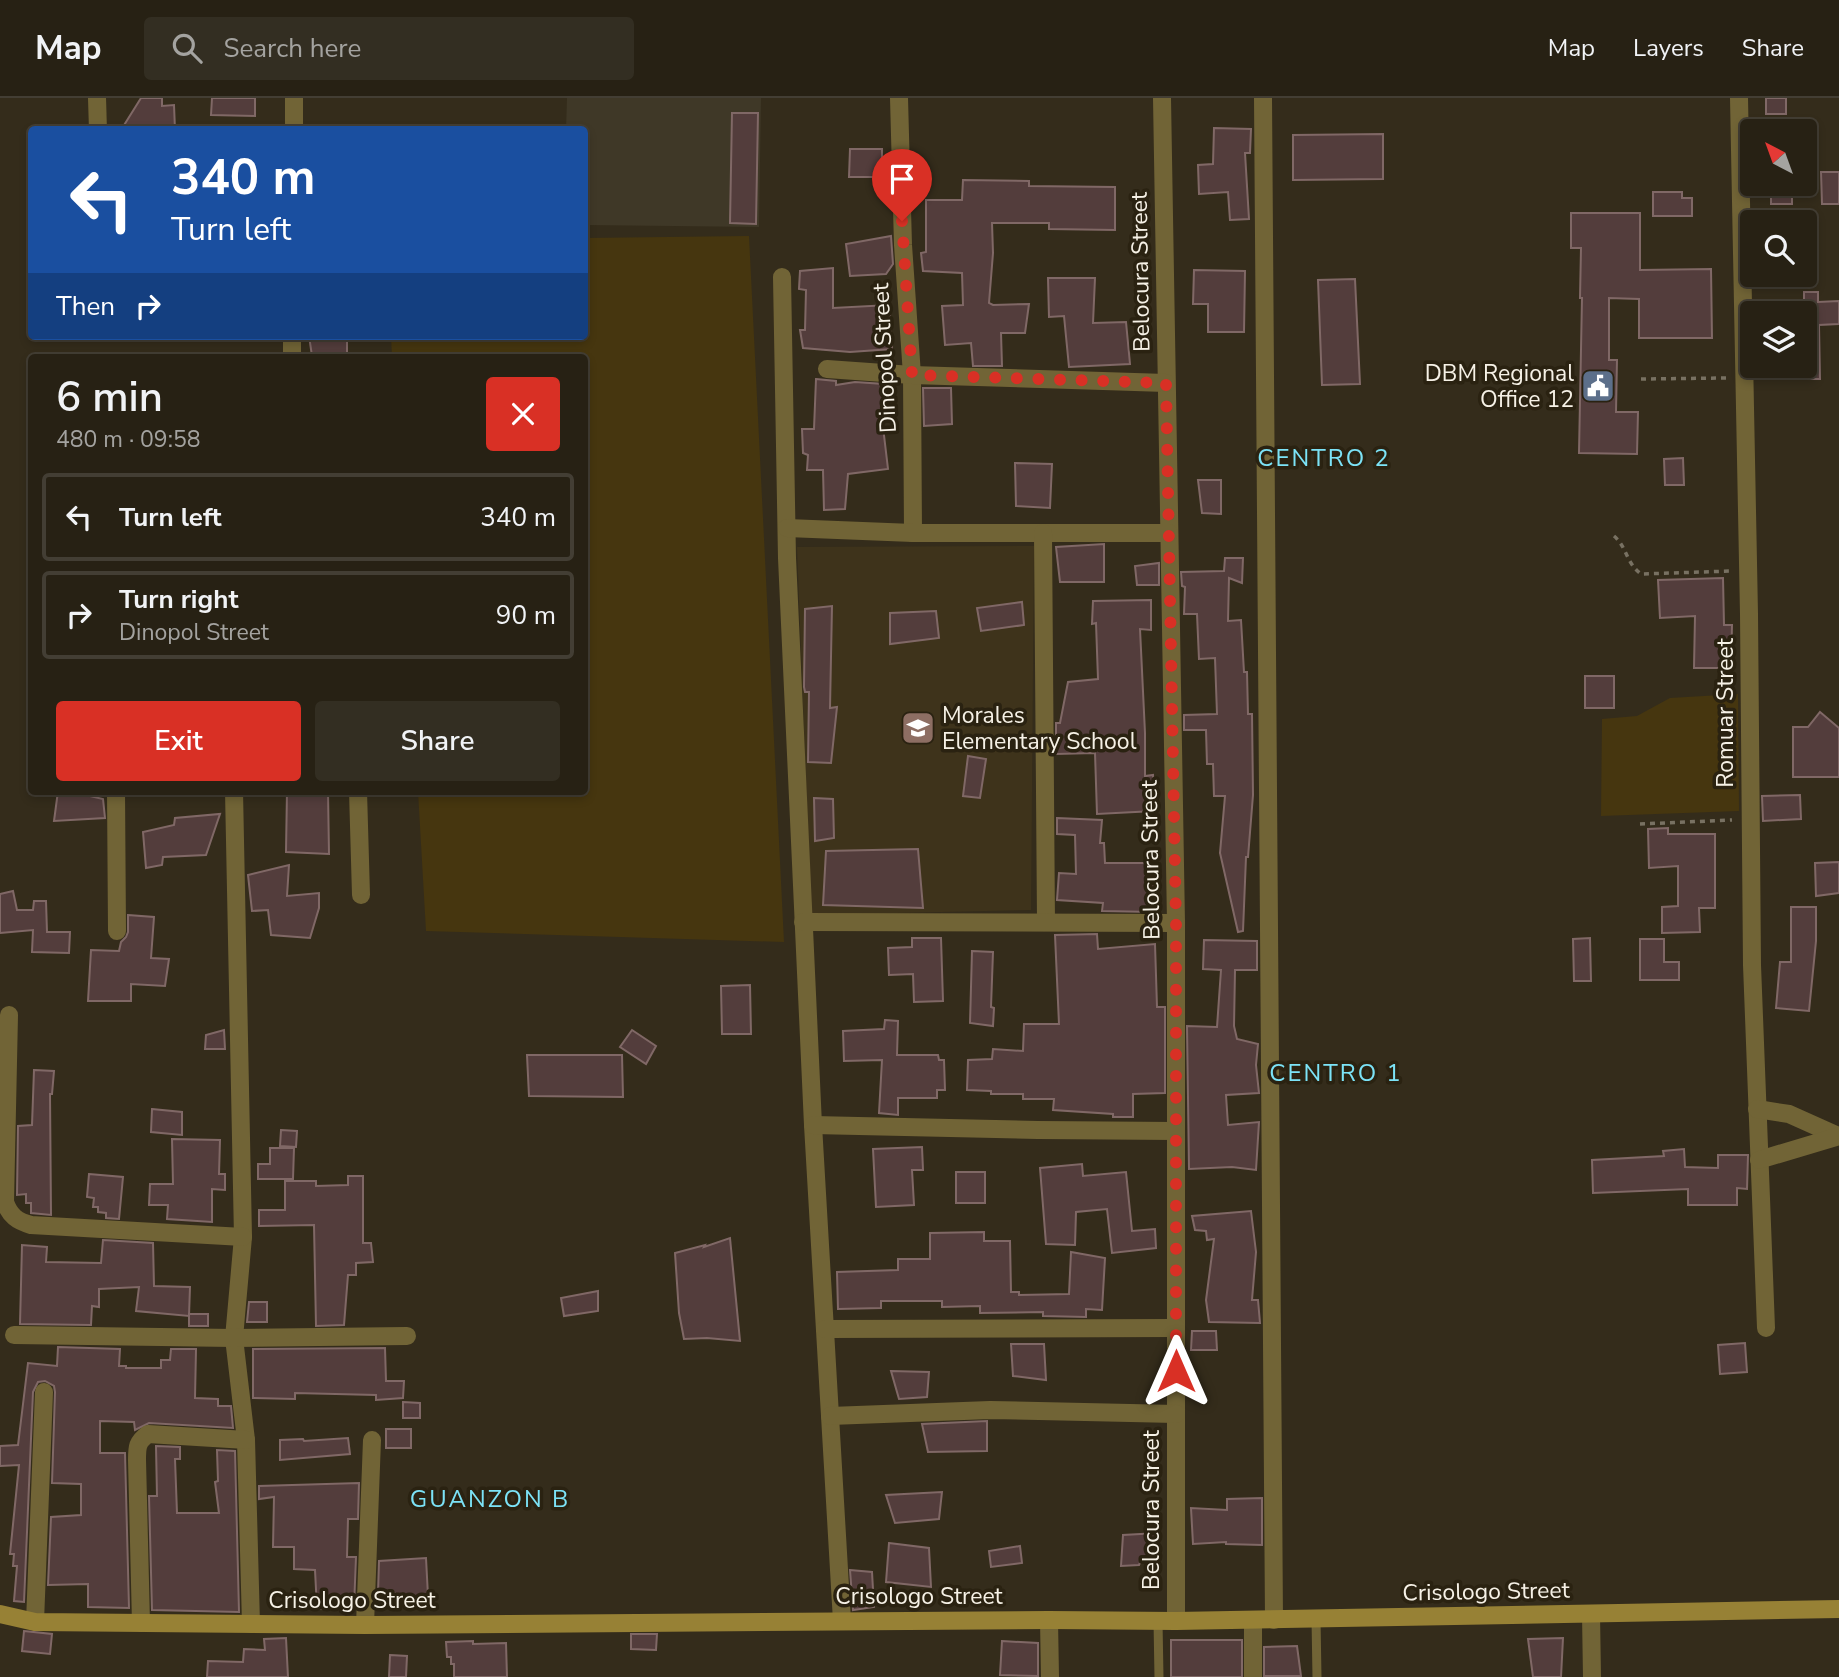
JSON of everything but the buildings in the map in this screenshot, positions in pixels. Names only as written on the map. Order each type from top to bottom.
[{"type":"street","points":[[97,98],[98,126]]},
{"type":"street","points":[[294,98],[294,126]]},
{"type":"street","name":"Dinopol Street","points":[[899,98],[903,245],[912,375],[914,533]]},
{"type":"street","name":"Belocura Street","points":[[1162,98],[1176,923],[1176,1414],[1167,1621]]},
{"type":"street","points":[[1263,98],[1274,1619]]},
{"type":"street","name":"Romuar Street","points":[[1738,98],[1742,301]]},
{"type":"street","points":[[782,277],[783,412],[803,922],[842,1621]]},
{"type":"street","points":[[828,369],[912,375],[1166,383]]},
{"type":"street","name":"Romuar Street","points":[[1743,378],[1752,965],[1766,1328]]},
{"type":"street","points":[[788,528],[914,533],[1169,533]]},
{"type":"street","points":[[1043,533],[1046,922]]},
{"type":"street","points":[[116,795],[117,930]]},
{"type":"street","points":[[234,795],[243,1237],[234,1338],[246,1440],[251,1624]]},
{"type":"street","points":[[358,795],[360,895]]},
{"type":"street","points":[[803,922],[1176,923]]},
{"type":"street","points":[[9,1015],[5,1202],[8,1211],[17,1221],[31,1225],[243,1237]]},
{"type":"street","points":[[1757,1109],[1789,1114],[1838,1136]]},
{"type":"street","points":[[813,1125],[1176,1131]]},
{"type":"street","points":[[1759,1160],[1838,1136]]},
{"type":"street","points":[[825,1329],[1176,1328]]},
{"type":"street","points":[[14,1335],[234,1338],[407,1336]]},
{"type":"street","points":[[34,1622],[44,1392]]},
{"type":"street","points":[[830,1416],[990,1410],[1176,1414]]},
{"type":"street","points":[[141,1623],[137,1460],[140,1440],[148,1434],[246,1440]]},
{"type":"street","points":[[365,1625],[372,1440]]},
{"type":"street","name":"Crisologo Street","points":[[0,1614],[34,1622],[365,1625],[1167,1621],[1839,1609]]},
{"type":"street","points":[[1591,1614],[1592,1677]]},
{"type":"street","points":[[1049,1620],[1050,1677]]},
{"type":"street","points":[[1253,1620],[1253,1677]]},
{"type":"lane","points":[[1316,1619],[1317,1677]]},
{"type":"lane","points":[[1159,1677],[1167,1621]]},
{"type":"path","points":[[1641,379],[1743,378]]},
{"type":"path","points":[[1614,536],[1620,541],[1628,562],[1641,574],[1748,571]]},
{"type":"path","points":[[1640,824],[1751,819]]},
{"type":"shaded area","points":[[567,98],[761,98],[759,227],[588,225],[588,126],[566,126]]},
{"type":"shaded area","points":[[749,236],[784,942],[426,931],[418,795],[588,795],[588,354],[392,354],[391,340],[588,340],[588,238]]},
{"type":"shaded area","name":"Morales Elementary School","points":[[1034,546],[1031,910],[811,915],[797,547]]},
{"type":"shaded area","points":[[1738,694],[1739,811],[1601,816],[1602,719],[1637,716],[1670,698]]},
{"type":"place","name":"DBM Regional Office 12","points":[[1598,386]]},
{"type":"place","name":"Morales Elementary School","points":[[918,728]]},
{"type":"district","name":"CENTRO 2","points":[[1324,458]]},
{"type":"district","name":"CENTRO 1","points":[[1336,1073]]},
{"type":"district","name":"GUANZON B","points":[[490,1499]]},
{"type":"route","points":[[902,221],[912,375],[1166,383],[1176,923],[1176,1371]]}]
